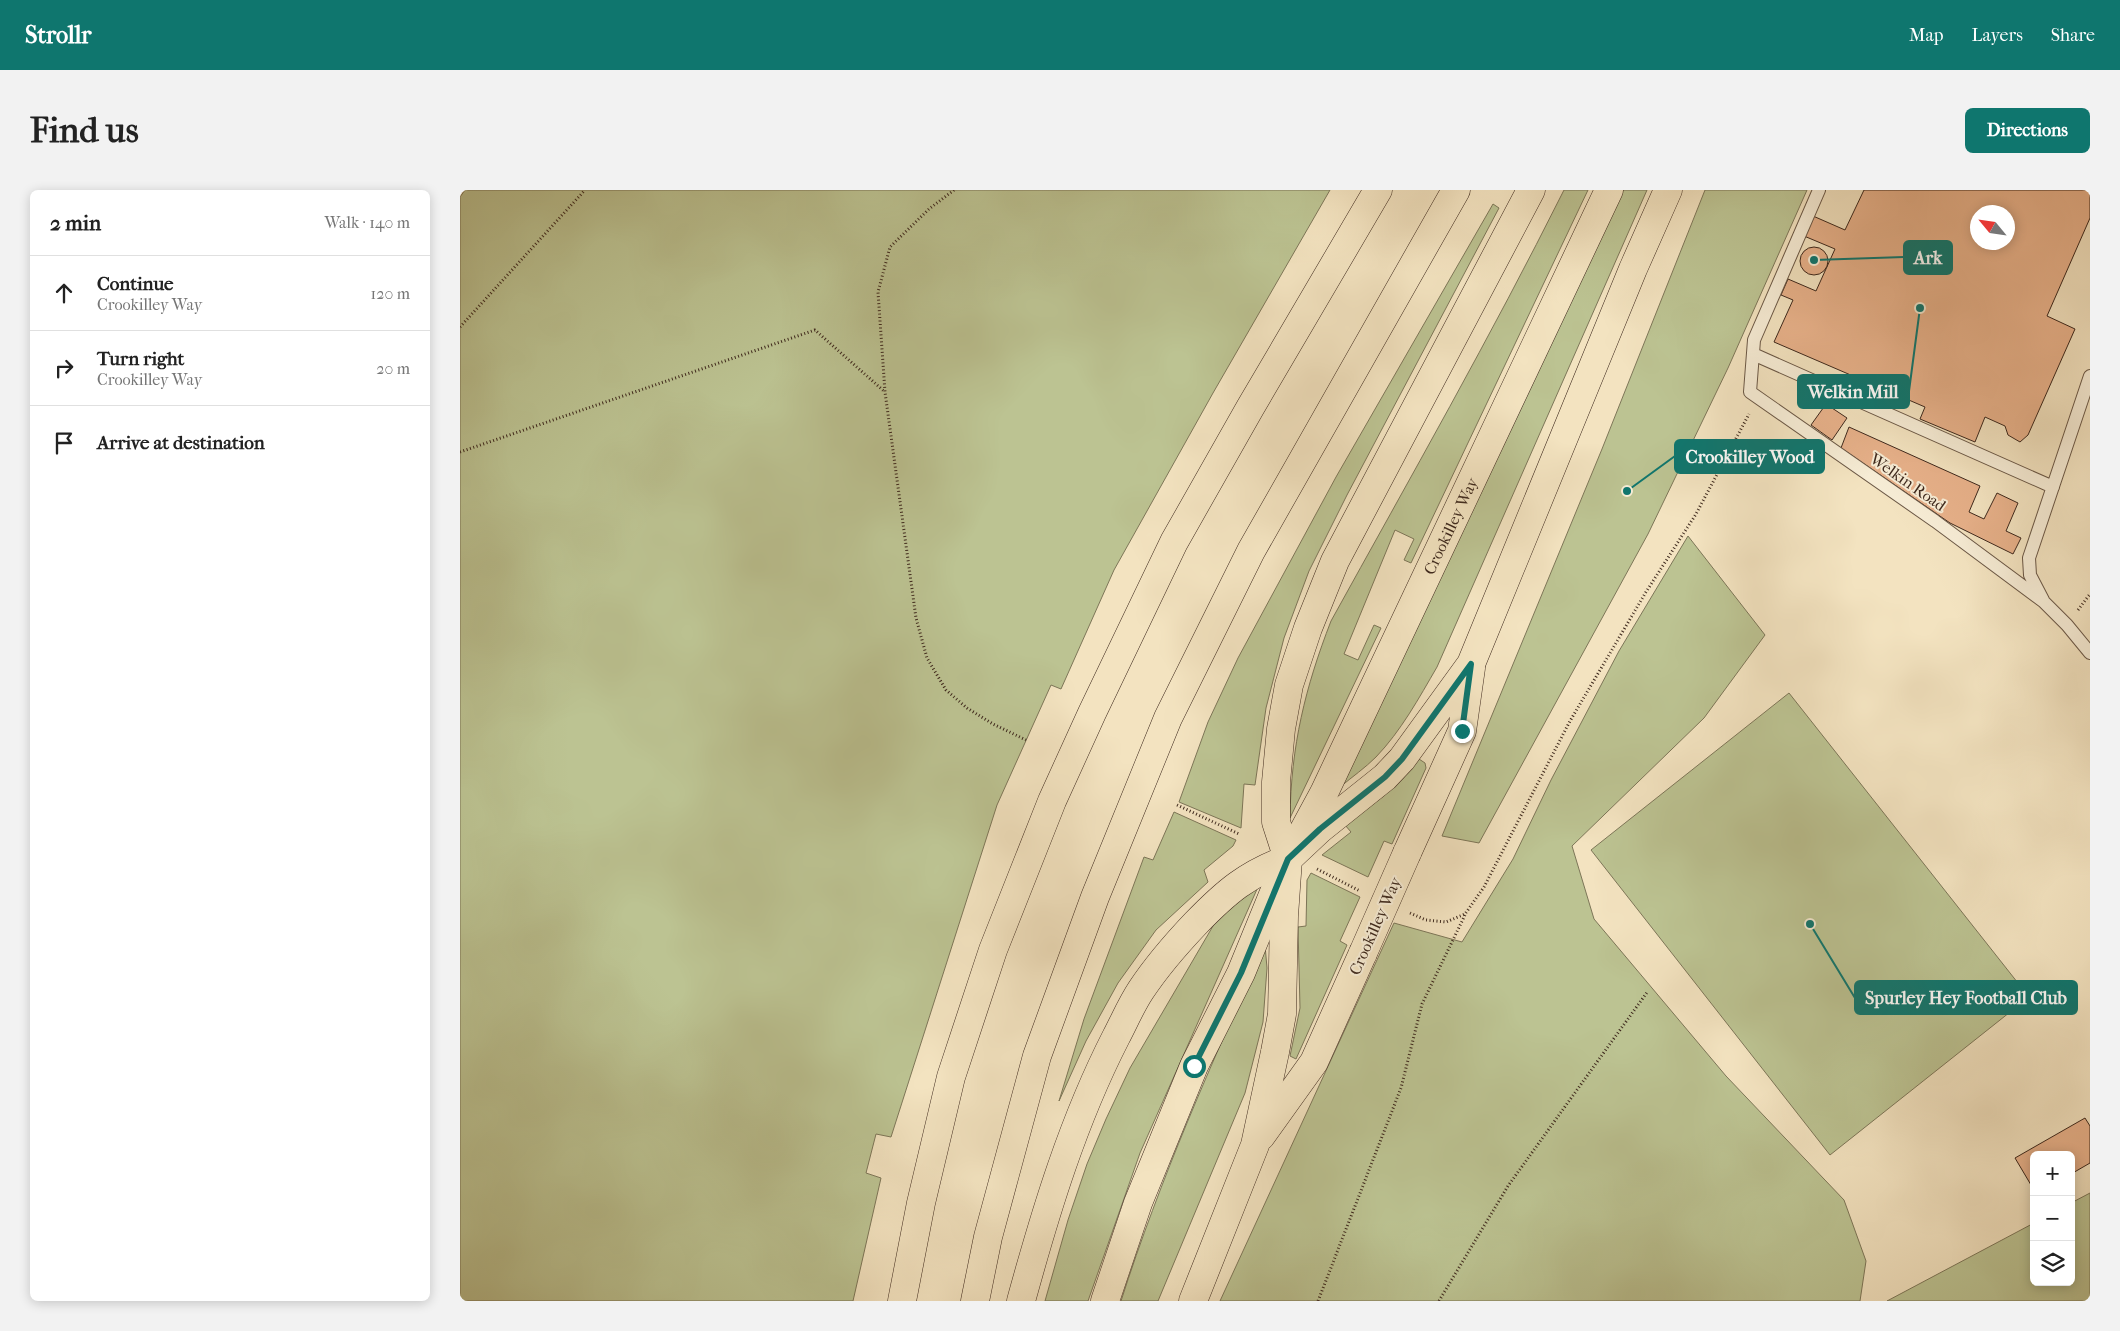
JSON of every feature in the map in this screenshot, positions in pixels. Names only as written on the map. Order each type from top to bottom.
[{"type":"main road","points":[[902,1301],[921,1202],[951,1076],[993,950],[1052,801],[1174,542],[1378,190]]},
{"type":"main road","points":[[975,1301],[988,1237],[1037,1056],[1095,897],[1168,718],[1251,551],[1456,190]]},
{"type":"main road","points":[[1021,1301],[1044,1219],[1068,1147],[1095,1079],[1140,991],[1175,944],[1236,885],[1262,868],[1301,863],[1276,822],[1276,782],[1280,729],[1289,685],[1308,628],[1335,561],[1531,190]]},
{"type":"main road","name":"Crookilley Way","points":[[1193,1301],[1255,1145],[1282,1014],[1284,916],[1324,793],[1609,190]]},
{"type":"main road","name":"Crookilley Way","points":[[1105,1301],[1138,1204],[1194,1066],[1241,973],[1320,829],[1385,777],[1402,759],[1471,664],[1668,190]]},
{"type":"main road","name":"Crookilley Way","points":[[1255,1145],[1314,1062],[1363,953],[1462,731],[1471,664]]},
{"type":"lane","points":[[1750,392],[1754,340],[1819,190]]},
{"type":"lane","points":[[1753,354],[2053,487],[2090,376]]},
{"type":"lane","name":"Welkin Road","points":[[1750,392],[1935,521],[2044,602],[2067,625],[2090,653]]},
{"type":"lane","name":"Welkin Road","points":[[2044,602],[2030,575],[2029,558],[2053,487]]},
{"type":"path","points":[[460,332],[461,326],[585,190]]},
{"type":"path","points":[[954,190],[929,209],[890,247],[878,292],[885,392],[916,618],[927,658],[946,690],[967,708],[993,724],[1026,740]]},
{"type":"path","points":[[460,452],[815,330],[885,392]]},
{"type":"path","points":[[1318,1301],[1401,1088],[1422,1004],[1465,914],[1484,887],[1570,721],[1646,592],[1696,514],[1749,413],[1750,392]]},
{"type":"path","points":[[1177,805],[1239,834]]},
{"type":"path","points":[[1301,863],[1361,892]]},
{"type":"path","points":[[1402,910],[1426,920],[1446,922],[1465,914]]},
{"type":"path","points":[[1439,1301],[1508,1186],[1648,991]]},
{"type":"green space","points":[[465,190],[1330,190],[1114,570],[1061,689],[1051,685],[997,805],[891,1137],[876,1134],[866,1173],[881,1178],[853,1301],[460,1301],[460,197]]},
{"type":"green space","points":[[1564,190],[1588,190],[1411,563],[1404,560],[1414,539],[1395,530],[1344,654],[1358,660],[1374,625],[1381,628],[1290,818],[1293,766],[1301,718],[1314,670],[1331,621],[1479,353]]},
{"type":"green space","points":[[1623,190],[1647,190],[1437,667],[1394,736],[1376,757],[1340,787]]},
{"type":"green space","points":[[1705,190],[1807,190],[1728,368],[1648,534],[1479,843],[1442,836],[1602,449]]},
{"type":"green space","points":[[1493,204],[1499,208],[1347,495],[1309,571],[1284,638],[1266,708],[1255,785],[1244,784],[1241,828],[1179,802],[1208,722],[1238,658],[1336,477]]},
{"type":"green space","points":[[1688,536],[1765,635],[1704,718],[1572,846],[1594,919],[1726,1076],[1844,1200],[1866,1261],[1860,1301],[1220,1301],[1394,923],[1462,942],[1513,859],[1551,780],[1619,651]]},
{"type":"green space","points":[[1789,693],[2029,997],[1830,1155],[1591,850]]},
{"type":"green space","points":[[1419,759],[1425,763],[1426,768],[1392,844],[1384,841],[1368,877],[1322,855],[1351,832],[1345,825],[1385,795]]},
{"type":"green space","points":[[1174,812],[1236,840],[1233,846],[1204,870],[1208,882],[1156,930],[1118,983],[1086,1041],[1059,1101],[1084,1019],[1144,857],[1153,860]]},
{"type":"green space","points":[[1311,873],[1360,897],[1340,941],[1347,945],[1296,1059],[1290,1056],[1300,1008],[1298,927],[1306,926],[1307,880]]},
{"type":"green space","points":[[1258,887],[1140,1153],[1088,1301],[1045,1301],[1068,1220],[1087,1164],[1130,1068],[1213,926],[1232,906]]},
{"type":"green space","points":[[1265,945],[1267,968],[1263,1022],[1245,1093],[1158,1301],[1121,1301],[1152,1210],[1206,1077]]},
{"type":"green space","points":[[2090,1193],[2090,1301],[1887,1301],[2030,1225],[2030,1286],[2075,1286],[2075,1201]]},
{"type":"building","points":[[1864,190],[2090,190],[2090,218],[2047,316],[2075,329],[2028,435],[2020,442],[2008,435],[2005,426],[1985,417],[1975,442],[1920,419],[1925,407],[1774,342],[1793,300],[1781,295],[1788,279],[1816,291],[1835,249],[1804,236],[1813,216],[1845,230]]},
{"type":"building","points":[[1814,247],[1824,251],[1828,261],[1824,271],[1814,275],[1804,271],[1800,261],[1804,251]]},
{"type":"building","points":[[1826,404],[1847,418],[1832,440],[1811,425]]},
{"type":"building","points":[[1849,427],[1980,486],[1969,512],[1984,519],[1997,493],[2018,503],[2006,531],[2021,538],[2013,554],[1950,523],[1841,448]]},
{"type":"building","points":[[2085,1118],[2090,1126],[2090,1163],[2075,1172],[2075,1151],[2030,1151],[2030,1183],[2015,1158]]},
{"type":"place","name":"Ark","points":[[1814,260]]},
{"type":"place","name":"Welkin Mill","points":[[1920,308]]},
{"type":"place","name":"Crookilley Wood","points":[[1627,491]]},
{"type":"place","name":"Spurley Hey Football Club","points":[[1810,924]]},
{"type":"route","points":[[1194,1066],[1241,973],[1288,859],[1320,829],[1385,777],[1402,759],[1471,664],[1462,731]]}]
